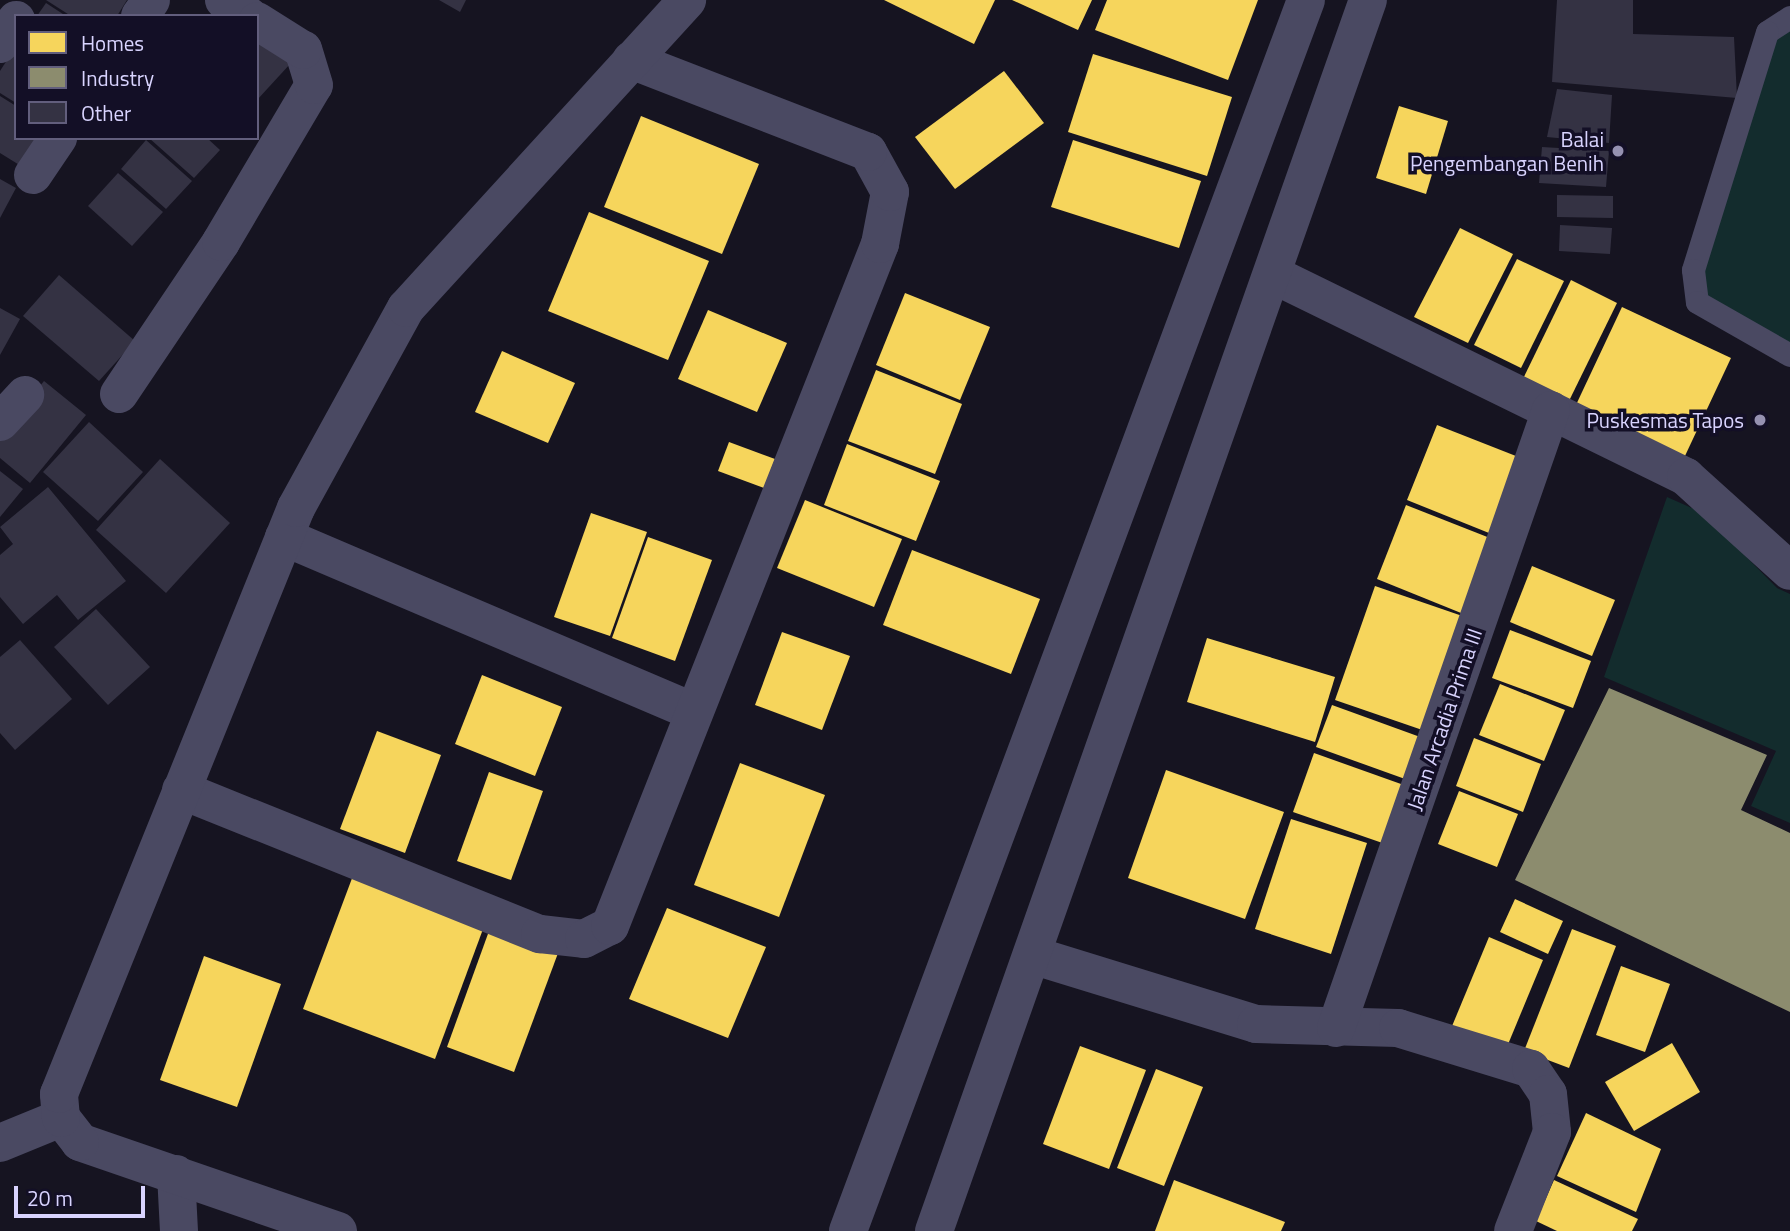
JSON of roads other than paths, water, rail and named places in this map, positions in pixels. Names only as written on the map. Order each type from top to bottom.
[{"type":"street","points":[[224,0],[246,14]]},
{"type":"street","points":[[338,1231],[80,1142],[61,1118],[59,1094],[284,537],[406,308],[687,0]]},
{"type":"street","points":[[848,1231],[1306,0]]},
{"type":"street","points":[[934,1231],[1368,0]]},
{"type":"street","points":[[119,394],[221,242],[314,85],[303,50],[259,22]]},
{"type":"street","points":[[0,44],[14,23]]},
{"type":"street","points":[[181,790],[540,934],[584,939],[610,926],[880,244],[890,192],[868,152],[631,60]]},
{"type":"street","points":[[33,175],[57,140]]},
{"type":"street","points":[[1272,274],[1686,477],[1790,570]]},
{"type":"street","name":"Jalan Arcadia Prima III","points":[[1336,1028],[1551,410]]},
{"type":"street","points":[[284,537],[694,712]]},
{"type":"street","points":[[1032,955],[1256,1024],[1398,1028],[1531,1069],[1548,1094],[1552,1132],[1513,1231]]},
{"type":"street","points":[[0,1143],[61,1118]]},
{"type":"street","points":[[176,1174],[179,1231]]},
{"type":"lane","points":[[1790,17],[1767,32],[1693,270],[1697,302],[1790,355]]},
{"type":"place","name":"Balai Pengembangan Benih","points":[[1618,151]]},
{"type":"place","name":"Puskesmas Tapos","points":[[1760,420]]}]
